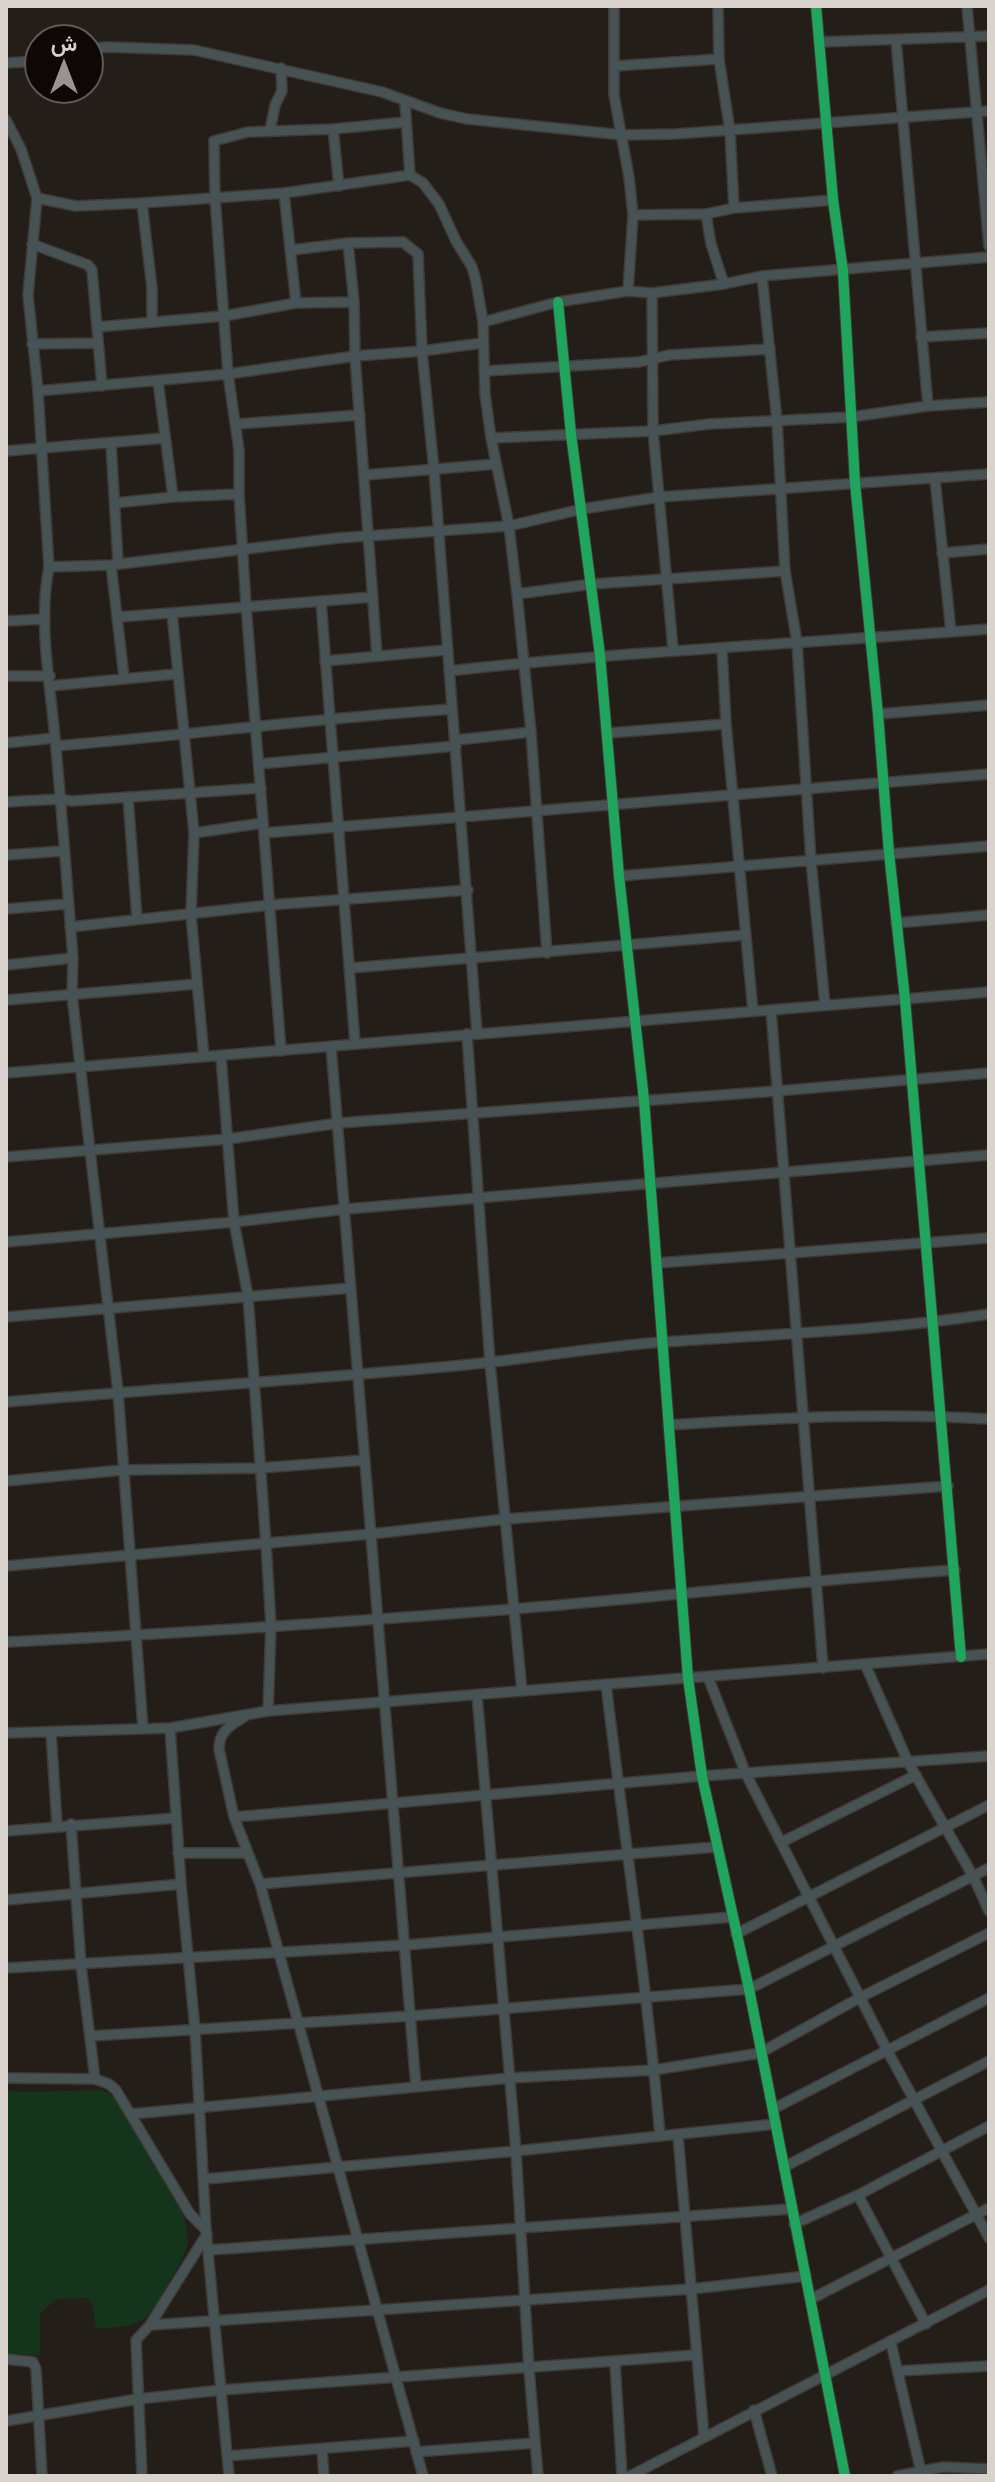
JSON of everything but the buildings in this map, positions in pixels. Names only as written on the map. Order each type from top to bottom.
[{"type":"street","points":[[614,6],[614,95],[623,135],[633,215],[628,291]]},
{"type":"street","points":[[718,6],[719,59],[730,131],[734,208]]},
{"type":"street","points":[[816,6],[833,200],[843,271],[855,483],[905,999],[961,1657]]},
{"type":"street","points":[[967,6],[968,37],[987,180],[989,246]]},
{"type":"street","points":[[819,42],[989,36]]},
{"type":"street","points":[[896,40],[928,406]]},
{"type":"street","points":[[104,47],[194,50],[382,92],[405,102],[467,119],[623,135],[730,131],[989,111]]},
{"type":"street","points":[[615,66],[719,59]]},
{"type":"street","points":[[270,131],[275,105],[282,91],[281,68]]},
{"type":"street","points":[[405,102],[410,175]]},
{"type":"street","points":[[6,120],[21,149],[37,198],[28,295],[38,391],[49,567],[45,619],[73,958],[72,995],[118,1392],[143,1729]]},
{"type":"street","points":[[281,1051],[246,605],[237,424],[232,411],[228,374],[214,141],[248,132],[406,122]]},
{"type":"street","points":[[333,129],[339,186]]},
{"type":"street","points":[[37,198],[76,206],[142,203],[284,193],[410,175],[423,183],[439,204],[472,267],[483,322],[482,343],[491,438],[509,526],[531,732],[547,953]]},
{"type":"street","points":[[284,193],[296,303]]},
{"type":"street","points":[[633,215],[706,214],[734,208],[833,200]]},
{"type":"street","points":[[142,203],[152,288],[152,320]]},
{"type":"street","points":[[706,214],[711,244],[724,284]]},
{"type":"street","points":[[292,250],[348,243],[403,242],[418,254],[422,351],[468,890],[473,1113],[490,1363],[522,1691]]},
{"type":"street","points":[[348,243],[377,656]]},
{"type":"street","points":[[32,244],[88,265],[92,270],[102,386]]},
{"type":"street","points":[[483,322],[558,302],[628,291],[652,293],[762,276],[989,257]]},
{"type":"street","points":[[762,276],[777,421],[785,571],[797,642],[811,861],[825,1005]]},
{"type":"street","points":[[652,293],[653,431],[673,649]]},
{"type":"street","points":[[97,327],[224,316],[296,303],[354,302]]},
{"type":"street","points":[[558,302],[571,434],[600,655],[619,876],[644,1100],[688,1678],[702,1776],[749,1989],[845,2476]]},
{"type":"street","points":[[921,337],[989,333]]},
{"type":"street","points":[[32,344],[97,343]]},
{"type":"street","points":[[38,391],[228,374],[355,356],[482,343]]},
{"type":"street","points":[[484,371],[639,362],[652,357],[770,349]]},
{"type":"street","points":[[158,381],[173,497]]},
{"type":"street","points":[[491,438],[653,431],[851,417],[928,406],[989,402]]},
{"type":"street","points":[[237,424],[360,415]]},
{"type":"street","points":[[6,451],[165,438]]},
{"type":"street","points":[[111,444],[115,563],[124,677]]},
{"type":"street","points":[[365,475],[496,464]]},
{"type":"street","points":[[49,567],[115,563],[243,547],[509,526],[582,509],[660,497],[989,474]]},
{"type":"street","points":[[935,479],[951,632]]},
{"type":"street","points":[[115,503],[239,494]]},
{"type":"street","points":[[942,553],[989,549]]},
{"type":"street","points":[[517,594],[592,584],[785,571]]},
{"type":"street","points":[[119,617],[373,597]]},
{"type":"street","points":[[321,601],[355,1043]]},
{"type":"street","points":[[172,613],[194,833],[191,915],[204,1057]]},
{"type":"street","points":[[6,621],[45,619]]},
{"type":"street","points":[[449,671],[673,649],[722,649],[989,629]]},
{"type":"street","points":[[722,649],[726,724],[753,1011]]},
{"type":"street","points":[[325,661],[446,650]]},
{"type":"street","points":[[6,676],[50,681],[176,674]]},
{"type":"street","points":[[878,714],[989,705]]},
{"type":"street","points":[[6,743],[184,735],[330,717],[452,709]]},
{"type":"street","points":[[608,733],[726,724]]},
{"type":"street","points":[[259,764],[531,732]]},
{"type":"street","points":[[194,833],[264,828],[339,828],[989,774]]},
{"type":"street","points":[[6,802],[72,801],[261,788]]},
{"type":"street","points":[[128,797],[137,919]]},
{"type":"street","points":[[619,876],[989,846]]},
{"type":"street","points":[[6,855],[63,851]]},
{"type":"street","points":[[70,927],[270,905],[468,890]]},
{"type":"street","points":[[6,909],[67,904]]},
{"type":"street","points":[[896,923],[989,915]]},
{"type":"street","points":[[350,968],[745,935]]},
{"type":"street","points":[[6,965],[73,958]]},
{"type":"street","points":[[6,1000],[197,984]]},
{"type":"street","points":[[6,1073],[989,992]]},
{"type":"street","points":[[771,1010],[823,1668]]},
{"type":"street","points":[[331,1046],[416,2087]]},
{"type":"street","points":[[221,1057],[234,1222],[248,1296],[266,1544],[271,1626],[268,1711]]},
{"type":"street","points":[[6,1157],[228,1139],[339,1123],[989,1073]]},
{"type":"street","points":[[6,1242],[346,1209],[989,1155]]},
{"type":"street","points":[[657,1263],[989,1238]]},
{"type":"street","points":[[6,1317],[351,1288]]},
{"type":"street","points":[[6,1402],[360,1375],[661,1342],[797,1335],[931,1323],[989,1314]]},
{"type":"street","points":[[668,1425],[803,1416],[989,1419]]},
{"type":"street","points":[[6,1481],[123,1470],[260,1468],[365,1460]]},
{"type":"street","points":[[6,1566],[266,1544],[506,1519],[948,1486]]},
{"type":"street","points":[[6,1642],[137,1636],[514,1609],[816,1579],[955,1570]]},
{"type":"street","points":[[6,1733],[170,1728],[268,1711],[989,1654]]},
{"type":"street","points":[[865,1664],[908,1762],[973,1876],[989,1911]]},
{"type":"street","points":[[708,1677],[746,1774],[887,2050],[989,2238]]},
{"type":"street","points":[[606,1684],[647,1999],[660,2136]]},
{"type":"street","points":[[477,1695],[516,2151],[538,2476]]},
{"type":"street","points":[[248,1715],[222,1732],[219,1739],[234,1817],[260,1884],[423,2476]]},
{"type":"street","points":[[170,1728],[178,1853],[190,1957],[207,2232],[229,2476]]},
{"type":"street","points":[[51,1732],[57,1825]]},
{"type":"street","points":[[234,1817],[702,1776],[989,1756]]},
{"type":"street","points":[[782,1842],[916,1775]]},
{"type":"street","points":[[736,1934],[989,1805]]},
{"type":"street","points":[[6,1831],[176,1818]]},
{"type":"street","points":[[71,1824],[81,1965],[95,2079]]},
{"type":"street","points":[[260,1884],[716,1847]]},
{"type":"street","points":[[178,1853],[246,1853]]},
{"type":"street","points":[[91,2036],[411,2016],[749,1989],[989,1868]]},
{"type":"street","points":[[6,1900],[181,1884]]},
{"type":"street","points":[[6,1968],[406,1945],[732,1917]]},
{"type":"street","points":[[132,2114],[510,2078],[654,2070],[760,2053],[861,1997],[989,1933]]},
{"type":"street","points":[[773,2109],[989,1998]]},
{"type":"street","points":[[784,2167],[989,2061]]},
{"type":"street","points":[[6,2078],[95,2079],[109,2084],[132,2114],[190,2214],[207,2232]]},
{"type":"street","points":[[205,2179],[678,2136],[776,2124]]},
{"type":"street","points":[[794,2224],[858,2195],[989,2126]]},
{"type":"street","points":[[678,2136],[704,2437]]},
{"type":"street","points":[[858,2195],[926,2324]]},
{"type":"street","points":[[811,2299],[989,2208]]},
{"type":"street","points":[[209,2250],[790,2209]]},
{"type":"street","points":[[142,2476],[136,2340],[150,2325],[207,2232]]},
{"type":"street","points":[[150,2325],[691,2289],[806,2276]]},
{"type":"street","points":[[638,2474],[754,2410],[891,2343],[989,2290]]},
{"type":"street","points":[[891,2343],[921,2473]]},
{"type":"street","points":[[6,2421],[138,2399],[221,2390],[695,2355]]},
{"type":"street","points":[[6,2359],[33,2362],[42,2476]]},
{"type":"street","points":[[615,2363],[622,2476]]},
{"type":"street","points":[[898,2371],[989,2366]]},
{"type":"street","points":[[754,2410],[772,2476]]},
{"type":"street","points":[[227,2456],[322,2449],[535,2443]]},
{"type":"street","points":[[322,2449],[324,2476]]},
{"type":"street","points":[[897,2476],[958,2467],[989,2469]]},
{"type":"green space","points":[[6,2090],[103,2090],[117,2099],[171,2187],[186,2225],[187,2246],[152,2311],[129,2325],[96,2328],[92,2303],[87,2298],[57,2299],[40,2313],[40,2355],[6,2354]]},
{"type":"cycle path","points":[[816,6],[833,200],[843,271],[855,483],[905,999],[961,1657]]},
{"type":"cycle path","points":[[558,302],[571,434],[600,655],[619,876],[644,1100],[688,1678],[702,1776],[749,1989],[845,2476]]}]
